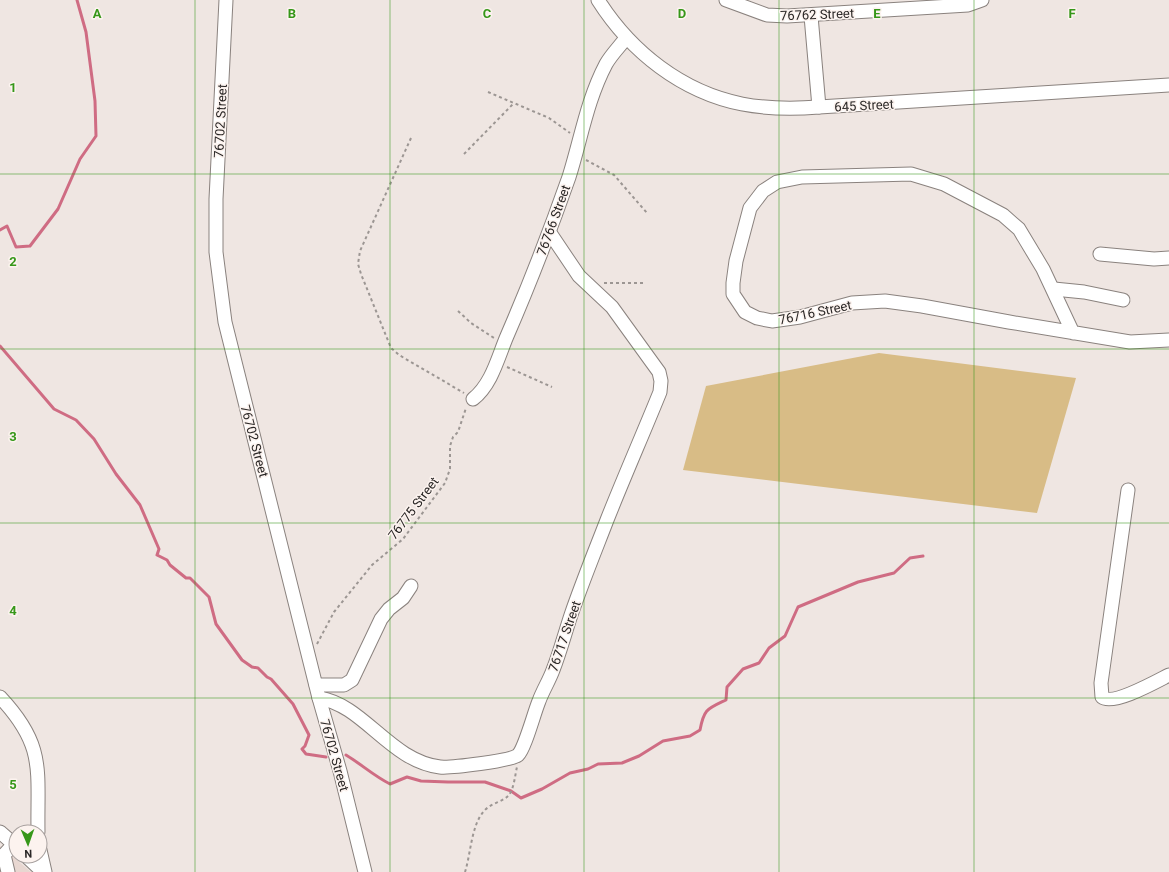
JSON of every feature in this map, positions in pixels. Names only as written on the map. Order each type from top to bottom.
[{"type":"street","name":"76702 Street","points":[[226,0],[216,199],[216,252],[219,285],[235,367],[365,872]]},
{"type":"street","name":"645 Street","points":[[598,0],[626,38],[664,70],[683,82],[708,94],[742,104],[768,108],[818,108],[1169,85]]},
{"type":"street","name":"76762 Street","points":[[726,0],[767,15],[811,16],[968,5],[982,0]]},
{"type":"street","points":[[811,16],[818,108]]},
{"type":"street","name":"76766 Street","points":[[473,399],[485,387],[550,233],[576,155],[578,140],[595,89],[604,69],[626,38]]},
{"type":"street","name":"76716 Street","points":[[1072,332],[1054,289],[1019,229],[1003,215],[944,184],[911,174],[802,177],[777,182],[763,191],[750,208],[736,261],[733,294],[745,312],[757,318],[772,321],[800,317],[852,303],[885,301],[1130,342],[1169,340]]},
{"type":"street","points":[[550,233],[570,264],[586,283]]},
{"type":"street","points":[[1100,254],[1154,259],[1169,258]]},
{"type":"street","name":"76717 Street","points":[[522,750],[531,720],[553,670],[571,616],[608,519],[660,392],[661,381],[659,372],[612,307],[586,283]]},
{"type":"street","points":[[1054,289],[1084,292],[1123,300]]},
{"type":"street","points":[[1128,490],[1101,683],[1102,697],[1105,699],[1115,699],[1169,675]]},
{"type":"street","points":[[316,685],[344,685],[352,680],[381,619],[389,609],[403,598],[411,586]]},
{"type":"street","points":[[0,697],[21,722],[36,754],[39,782],[38,824]]},
{"type":"street","points":[[319,698],[331,700],[345,706],[397,748],[415,759],[431,765],[441,767],[498,762],[512,759],[522,750]]},
{"type":"street","points":[[0,832],[8,839]]},
{"type":"street","points":[[2,857],[8,872]]},
{"type":"street","points":[[35,864],[44,872]]},
{"type":"path","points":[[488,92],[549,118],[578,140]]},
{"type":"path","points":[[464,154],[514,103]]},
{"type":"path","points":[[411,138],[360,251],[358,264],[360,274],[391,348],[399,355],[473,399]]},
{"type":"path","points":[[576,155],[602,167],[614,175],[647,213]]},
{"type":"path","points":[[586,283],[646,283]]},
{"type":"path","points":[[458,311],[472,324],[504,343]]},
{"type":"path","points":[[496,362],[552,387]]},
{"type":"path","name":"76775 Street","points":[[310,662],[323,629],[334,612],[372,565],[403,539],[445,483],[450,469],[450,446],[453,437],[458,432],[464,413],[473,399]]},
{"type":"path","points":[[465,872],[476,825],[484,811],[500,799],[507,797],[511,791],[522,750]]},
{"type":"shaded area","points":[[879,353],[1076,378],[1037,513],[683,470],[706,386]]},
{"type":"shaded area","points":[[0,846],[8,853],[8,864],[21,864],[31,872],[0,872]]},
{"type":"waterway","points":[[0,230],[7,226],[16,247],[30,246],[58,209],[80,159],[96,136],[95,101],[86,32],[77,0]]},
{"type":"waterway","points":[[0,346],[54,409],[76,420],[94,439],[116,474],[140,505],[159,549],[157,555],[167,560],[170,565],[186,578],[190,578],[209,597],[216,624],[242,660],[252,667],[258,668],[271,679],[293,704],[309,735],[305,746],[302,749],[306,754],[326,757]]},
{"type":"waterway","points":[[346,755],[390,784],[407,777],[421,781],[485,782],[511,791],[521,798],[542,789],[570,773],[588,769],[598,764],[622,763],[639,756],[663,741],[690,736],[700,730],[707,710],[726,700],[727,687],[743,669],[759,663],[769,648],[785,636],[798,607],[858,582],[894,573],[910,558],[923,556]]}]
